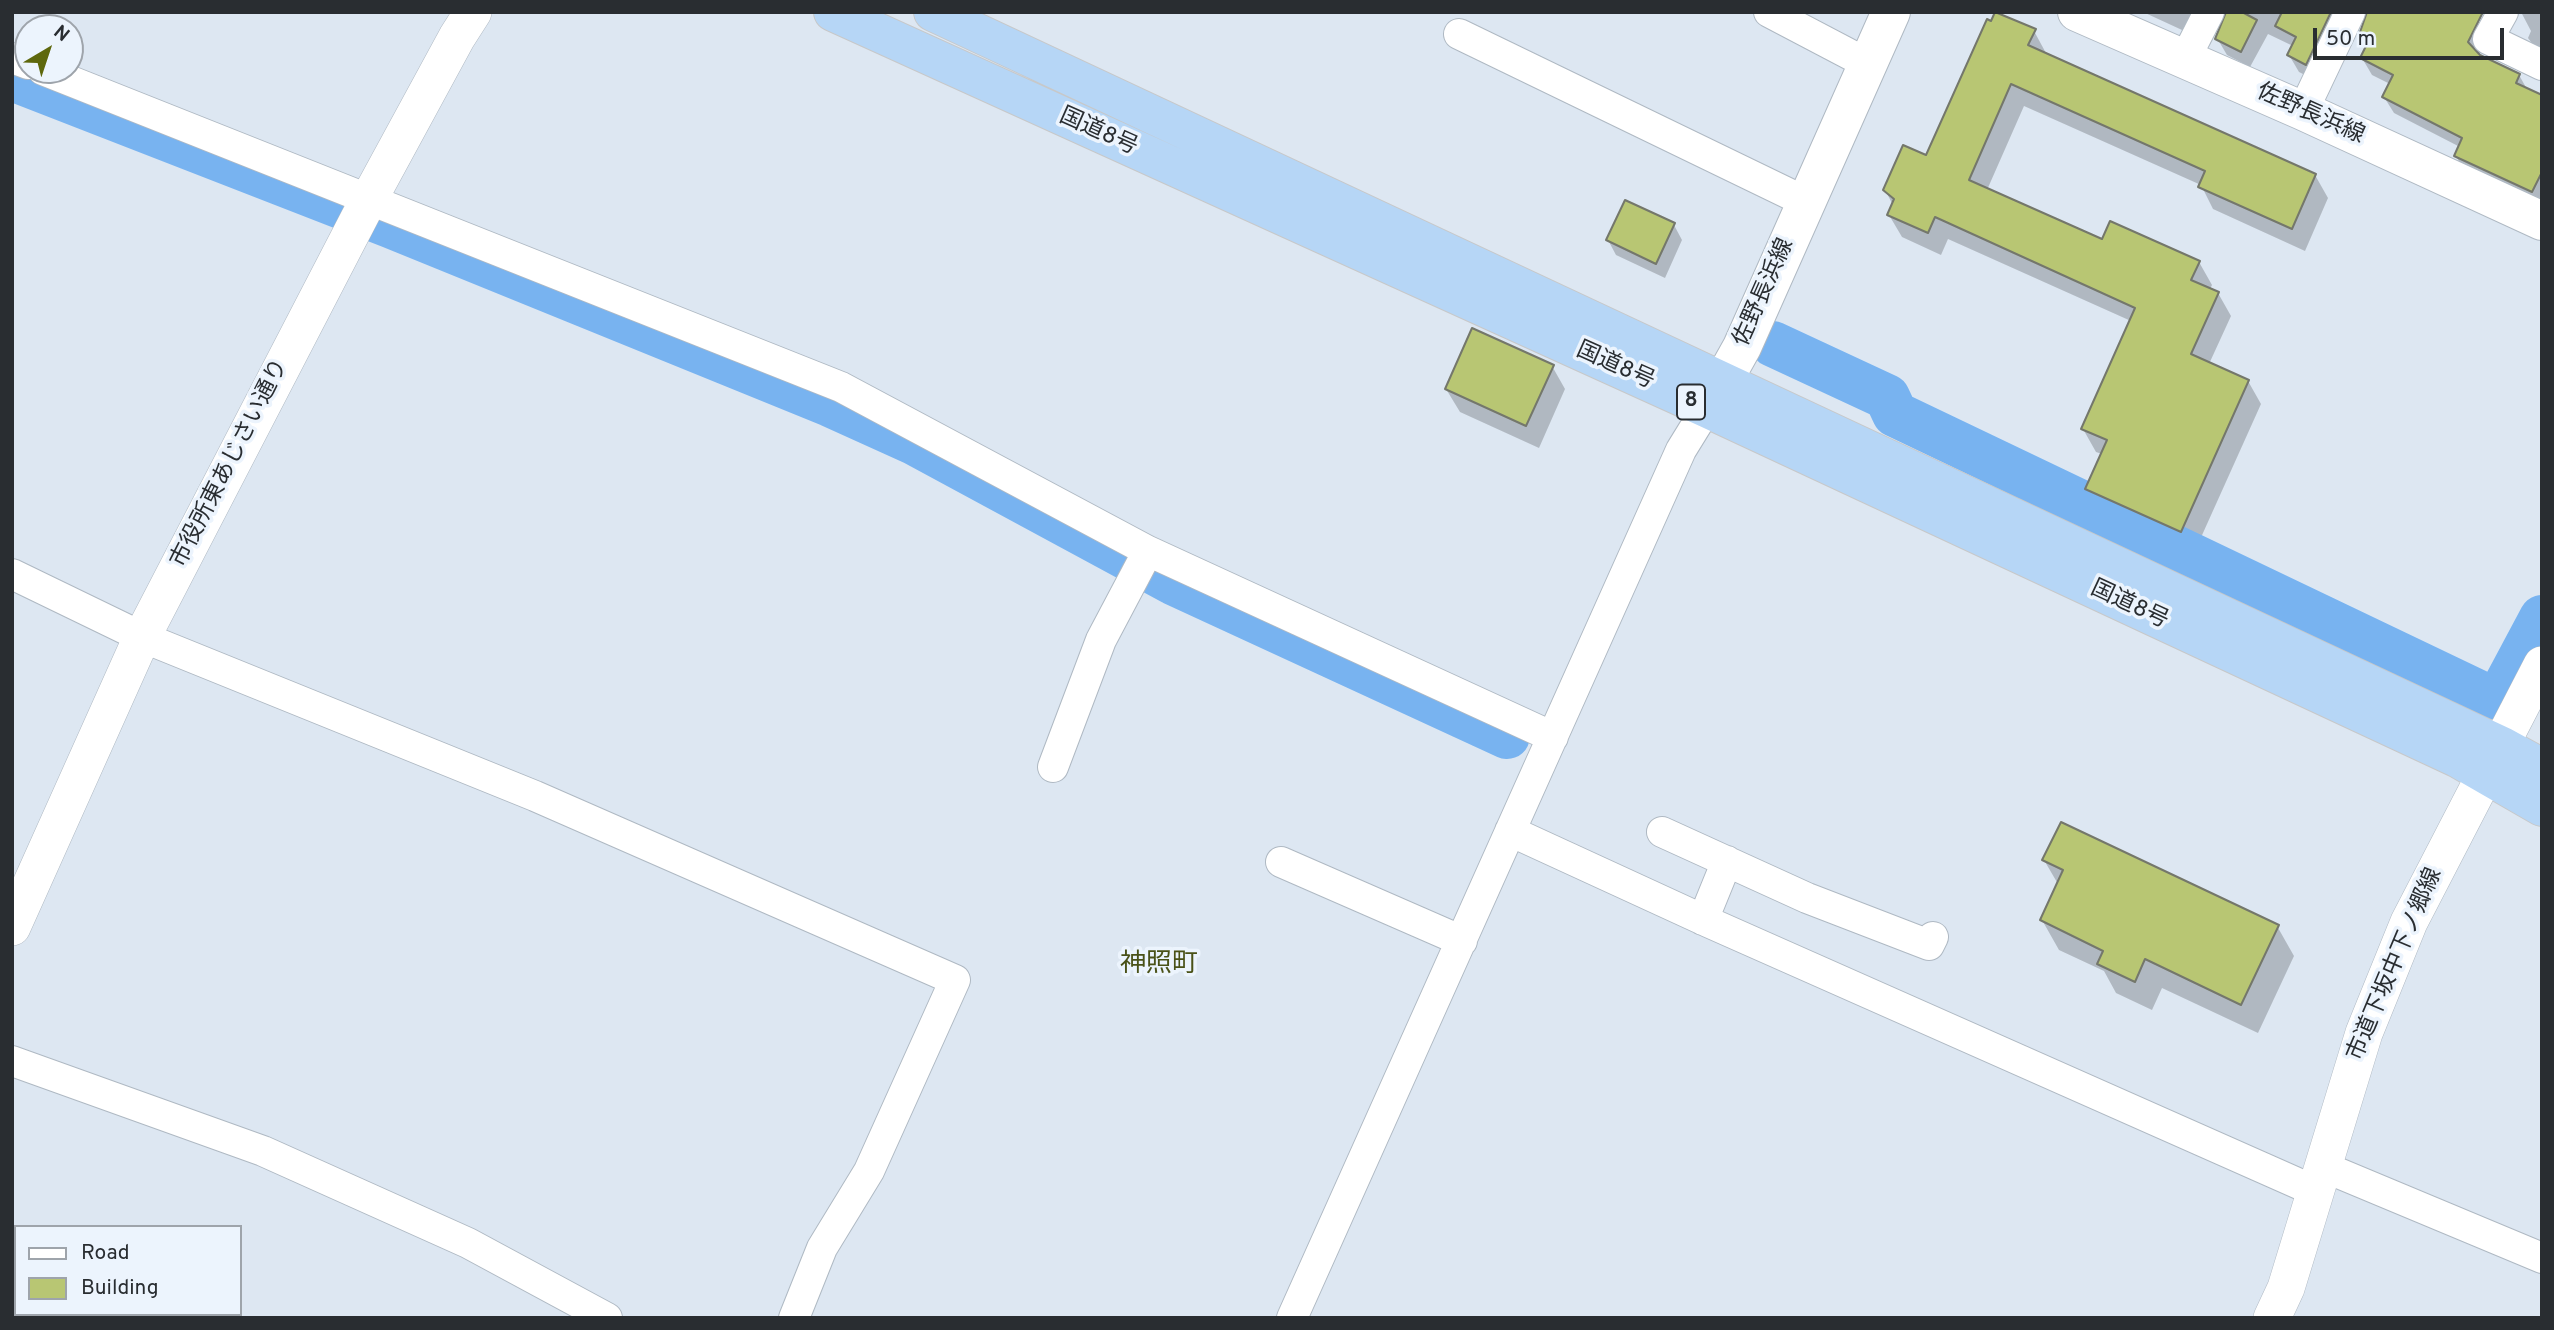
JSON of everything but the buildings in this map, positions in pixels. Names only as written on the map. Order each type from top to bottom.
[{"type":"highway","name":"国道8号","points":[[833,12],[1716,395]]},
{"type":"highway","name":"国道8号","points":[[952,16],[1716,395],[2494,760],[2542,768]]},
{"type":"highway","name":"国道8号","points":[[2494,760],[2542,807]]},
{"type":"main road","name":"佐野長浜線","points":[[1716,395],[1891,12]]},
{"type":"main road","name":"佐野長浜線","points":[[2077,12],[2303,111],[2542,221]]},
{"type":"street","name":"市役所東あじさい通り","points":[[12,927],[142,636],[363,209],[473,12]]},
{"type":"street","points":[[1769,12],[1868,64]]},
{"type":"street","points":[[2185,59],[2209,12]]},
{"type":"street","points":[[2303,111],[2350,12]]},
{"type":"street","points":[[2503,12],[2488,39],[2542,65]]},
{"type":"street","points":[[1459,34],[1806,202]]},
{"type":"street","points":[[75,84],[363,209],[841,387],[1147,551],[1553,737]]},
{"type":"street","points":[[1292,1318],[1681,450],[1716,395]]},
{"type":"street","points":[[1053,767],[1101,640],[1147,551]]},
{"type":"street","points":[[12,574],[142,636],[535,796],[955,981],[869,1171],[822,1248],[794,1318]]},
{"type":"street","name":"市道下坂中下ノ郷線","points":[[2272,1318],[2286,1288],[2364,1033],[2409,922],[2542,665]]},
{"type":"street","points":[[1510,831],[1703,920],[2319,1179],[2542,1258]]},
{"type":"street","points":[[1662,832],[1807,898],[1929,945],[1933,937]]},
{"type":"street","points":[[1703,920],[1727,861]]},
{"type":"street","points":[[1281,862],[1462,941]]},
{"type":"street","points":[[12,1061],[263,1152],[468,1242],[607,1318]]},
{"type":"waterway","points":[[12,78],[390,225],[830,404],[914,442],[1173,582],[1507,736]]},
{"type":"waterway","points":[[1773,344],[1887,397],[1895,414],[2487,697],[2502,693],[2542,618]]},
{"type":"district","name":"神照町","points":[[1159,966]]}]
